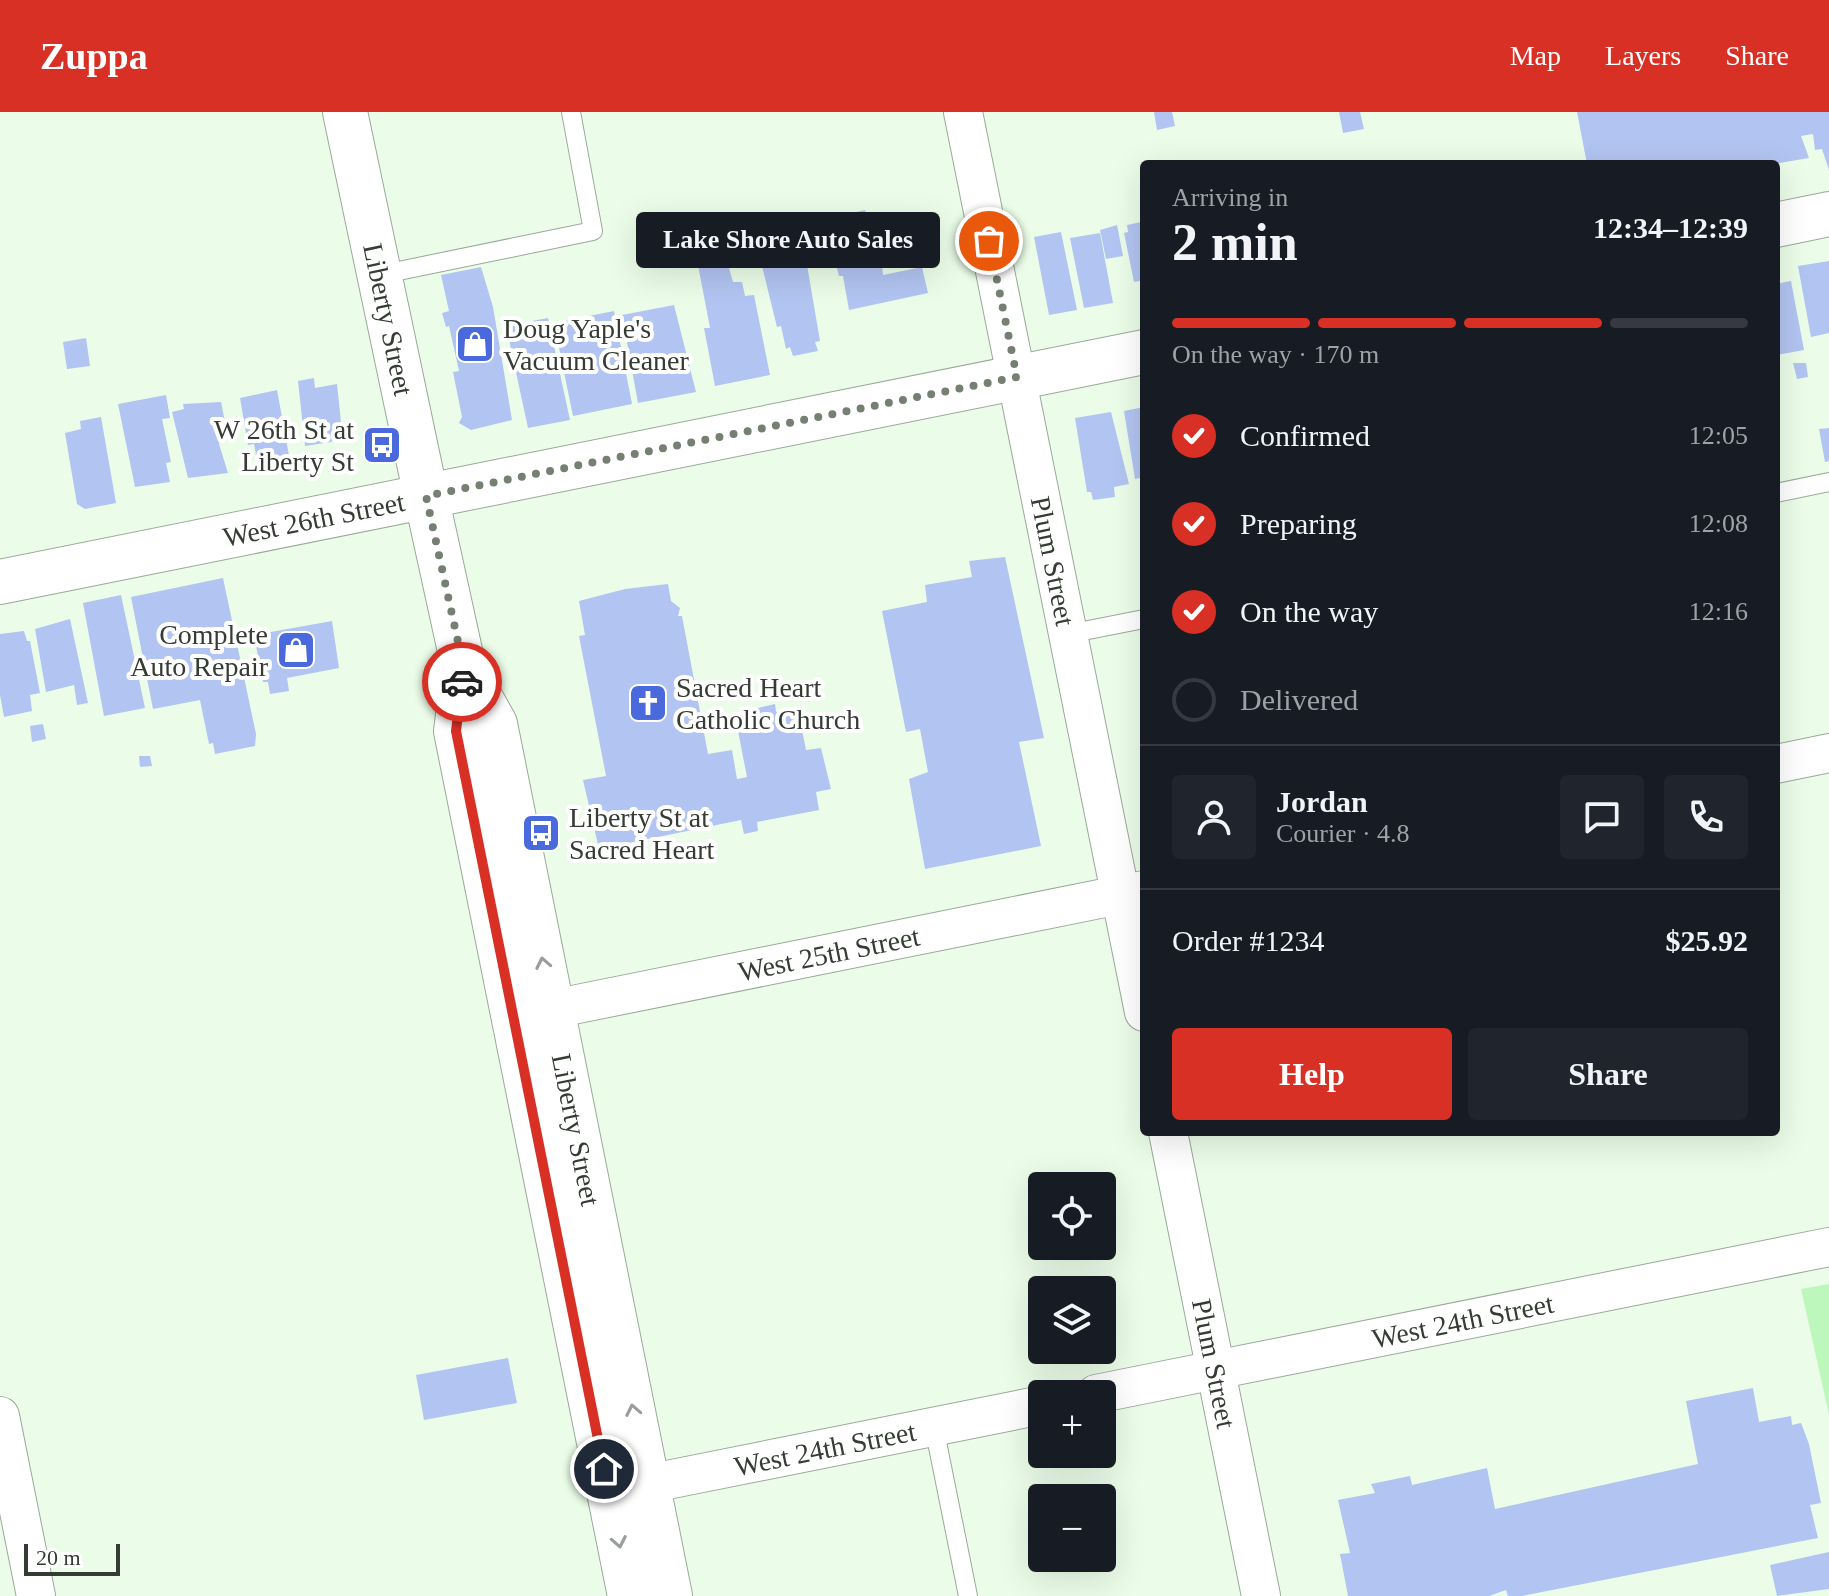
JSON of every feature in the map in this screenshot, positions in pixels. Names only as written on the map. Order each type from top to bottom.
[{"type":"main road","name":"Liberty Street","points":[[345,112],[377,275],[464,669],[495,724],[533,1013],[628,1488],[670,1596]]},
{"type":"main road","points":[[1780,224],[1829,214]]},
{"type":"main road","name":"West 26th Street","points":[[0,582],[1140,353]]},
{"type":"main road","name":"Liberty Street","points":[[628,1488],[630,1596]]},
{"type":"street","name":"Plum Street","points":[[963,112],[1068,634],[1132,893],[1140,972]]},
{"type":"street","points":[[1780,763],[1829,753]]},
{"type":"street","name":"West 25th Street","points":[[533,1013],[1132,893]]},
{"type":"street","name":"Plum Street","points":[[1169,1136],[1261,1596]]},
{"type":"street","name":"West 24th Street","points":[[1116,1390],[1829,1247]]},
{"type":"street","name":"West 24th Street","points":[[628,1488],[1028,1408]]},
{"type":"street","points":[[0,1416],[36,1596]]},
{"type":"lane","points":[[377,275],[593,231],[571,112]]},
{"type":"lane","points":[[1780,492],[1829,482]]},
{"type":"lane","points":[[1068,634],[1140,620]]},
{"type":"lane","points":[[934,1427],[968,1596]]},
{"type":"green space","points":[[1829,1284],[1829,1415],[1801,1289]]},
{"type":"building","points":[[1154,112],[1172,112],[1175,126],[1157,130]]},
{"type":"building","points":[[1339,112],[1360,112],[1364,129],[1343,133]]},
{"type":"building","points":[[1577,112],[1829,112],[1829,170],[1822,149],[1815,150],[1813,134],[1801,136],[1809,158],[1780,163],[1780,160],[1586,160]]},
{"type":"building","points":[[865,210],[867,220],[875,219],[882,244],[887,265],[882,266],[883,275],[922,267],[928,293],[849,310],[843,276],[839,276],[834,257],[820,259],[815,229],[854,222],[852,213]]},
{"type":"building","points":[[1140,222],[1140,281],[1134,282],[1124,233],[1128,232],[1127,225]]},
{"type":"building","points":[[1117,225],[1123,256],[1106,259],[1100,230]]},
{"type":"building","points":[[1061,232],[1077,310],[1049,315],[1034,237]]},
{"type":"building","points":[[1100,233],[1113,303],[1084,308],[1070,238]]},
{"type":"building","points":[[785,238],[789,256],[805,253],[820,341],[815,342],[818,351],[793,356],[790,347],[786,349],[781,326],[777,327],[762,266],[773,261],[772,252],[780,249],[778,239]]},
{"type":"building","points":[[725,254],[733,282],[742,282],[745,296],[754,295],[770,375],[715,386],[704,328],[710,328],[697,260]]},
{"type":"building","points":[[1829,261],[1829,333],[1811,337],[1798,266]]},
{"type":"building","points":[[481,267],[493,307],[512,420],[471,430],[459,423],[462,417],[453,372],[459,371],[449,326],[446,327],[442,313],[449,311],[441,275]]},
{"type":"building","points":[[1791,281],[1804,350],[1780,354],[1780,283]]},
{"type":"building","points":[[674,305],[696,392],[638,403],[622,315]]},
{"type":"building","points":[[614,311],[632,404],[573,416],[554,323]]},
{"type":"building","points":[[548,318],[570,420],[528,428],[506,326]]},
{"type":"building","points":[[86,338],[90,366],[67,369],[63,342]]},
{"type":"building","points":[[1793,363],[1806,363],[1808,377],[1797,379]]},
{"type":"building","points":[[314,378],[315,388],[337,384],[342,432],[331,442],[305,446],[298,381]]},
{"type":"building","points":[[277,390],[290,461],[285,468],[259,472],[254,444],[248,445],[240,398]]},
{"type":"building","points":[[166,395],[170,418],[162,419],[171,462],[166,463],[170,482],[135,487],[118,404]]},
{"type":"building","points":[[221,402],[227,432],[223,433],[219,444],[228,473],[188,478],[172,412],[184,409],[183,404]]},
{"type":"building","points":[[1140,408],[1140,478],[1135,479],[1124,411]]},
{"type":"building","points":[[1111,412],[1129,484],[1114,487],[1115,497],[1093,500],[1091,492],[1087,492],[1075,418]]},
{"type":"building","points":[[101,417],[116,503],[85,509],[77,504],[65,433],[81,429],[80,421]]},
{"type":"building","points":[[1829,428],[1829,461],[1825,462],[1819,429]]},
{"type":"building","points":[[1005,557],[1044,738],[1019,742],[1041,846],[925,869],[909,779],[928,772],[920,729],[906,732],[882,611],[927,602],[925,585],[972,577],[969,561]]},
{"type":"building","points":[[223,578],[256,734],[255,746],[215,754],[213,743],[209,744],[200,700],[153,709],[131,597]]},
{"type":"building","points":[[668,584],[671,601],[680,608],[678,616],[682,616],[708,754],[732,750],[737,779],[747,777],[736,721],[757,716],[754,709],[775,704],[776,712],[798,709],[806,750],[821,748],[831,789],[816,792],[819,810],[757,822],[758,831],[744,834],[741,820],[599,849],[583,780],[606,776],[579,636],[585,635],[579,601],[625,589]]},
{"type":"building","points":[[121,595],[145,708],[104,716],[83,603]]},
{"type":"building","points":[[70,619],[88,703],[77,705],[74,685],[46,692],[35,629]]},
{"type":"building","points":[[332,621],[339,668],[287,678],[289,691],[270,694],[268,682],[263,682],[254,635]]},
{"type":"building","points":[[24,631],[27,641],[30,641],[40,693],[30,695],[32,711],[4,717],[0,695],[0,634]]},
{"type":"building","points":[[43,724],[46,739],[32,742],[30,726]]},
{"type":"building","points":[[139,756],[150,756],[152,766],[140,767]]},
{"type":"building","points":[[508,1358],[517,1403],[424,1420],[416,1375]]},
{"type":"building","points":[[1753,1388],[1759,1422],[1791,1416],[1792,1425],[1801,1423],[1809,1444],[1821,1503],[1810,1505],[1818,1538],[1522,1596],[1508,1596],[1506,1590],[1489,1596],[1348,1596],[1340,1554],[1350,1553],[1338,1500],[1375,1493],[1371,1484],[1410,1476],[1412,1485],[1487,1468],[1495,1509],[1698,1464],[1686,1401]]},
{"type":"building","points":[[1829,1552],[1829,1589],[1777,1596],[1770,1565]]},
{"type":"way so far","points":[[462,682],[464,669],[438,538],[426,496],[1017,377],[989,241]]},
{"type":"place","name":"Lake Shore Auto Sales","points":[[989,241]]},
{"type":"place","name":"Doug Yaple's Vacuum Cleaner","points":[[475,344]]},
{"type":"place","name":"W 26th St at Liberty St","points":[[382,445]]},
{"type":"place","name":"Complete Auto Repair","points":[[296,650]]},
{"type":"place","name":"Sacred Heart Catholic Church","points":[[648,703]]},
{"type":"place","name":"Liberty St at Sacred Heart","points":[[541,833]]},
{"type":"route","points":[[462,682],[456,731],[604,1469]]}]
